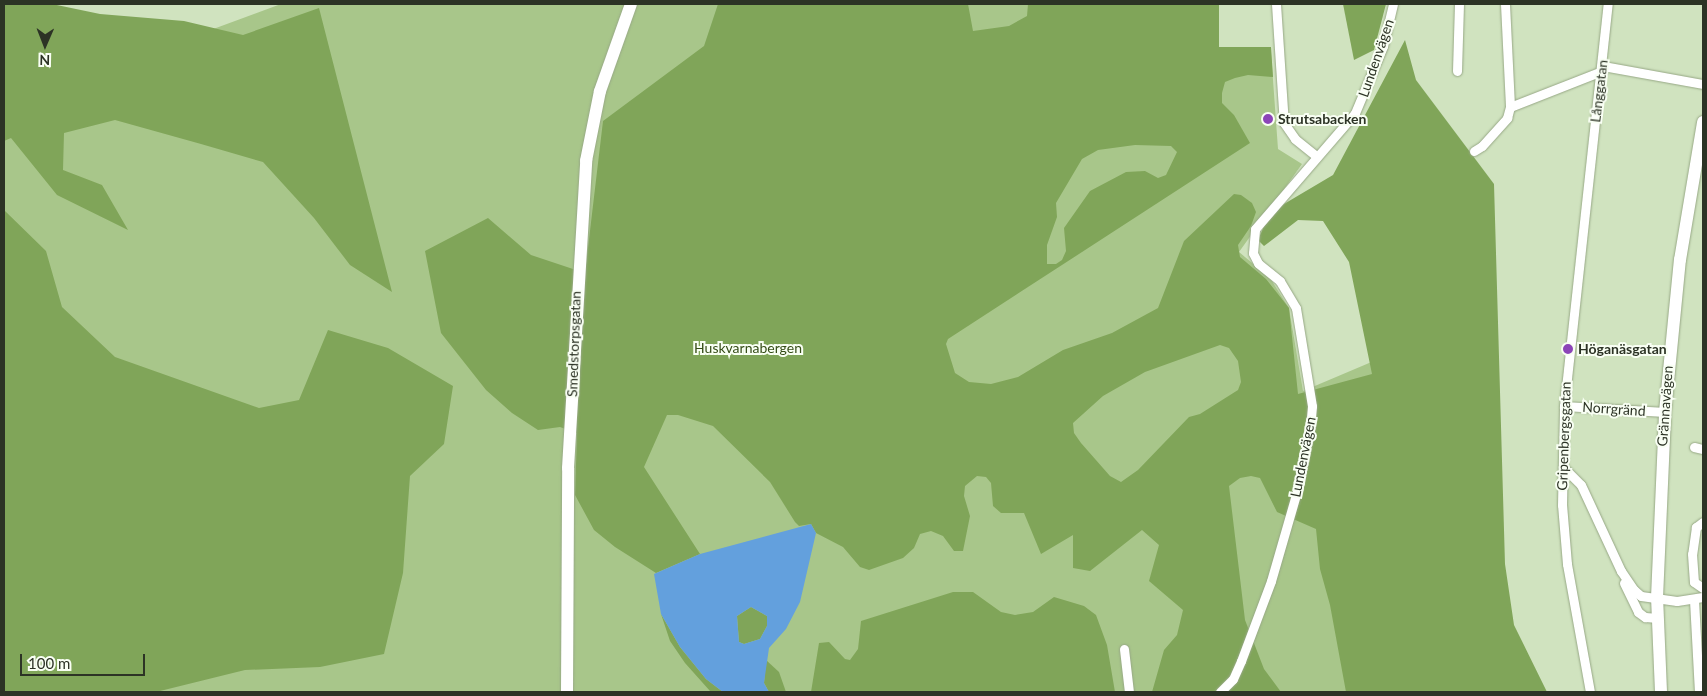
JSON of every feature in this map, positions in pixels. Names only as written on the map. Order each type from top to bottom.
[{"type":"street","name":"Smedstorpsgatan","points":[[566,692],[568,468],[586,161],[592,119],[631,4]]},
{"type":"street","points":[[1276,4],[1284,123],[1295,139],[1318,157]]},
{"type":"street","name":"Lundenvägen","points":[[1220,692],[1233,679],[1271,582],[1295,500],[1310,429],[1312,406],[1296,308],[1280,281],[1258,263],[1252,243],[1259,221],[1318,157],[1355,113],[1383,46],[1394,4]]},
{"type":"street","points":[[1457,71],[1459,4]]},
{"type":"street","points":[[1474,151],[1482,146],[1507,118],[1510,107],[1505,4]]},
{"type":"street","name":"Långgatan","points":[[1589,179],[1608,4]]},
{"type":"street","points":[[1510,107],[1602,68],[1703,84]]},
{"type":"street","name":"Grännavägen","points":[[1661,692],[1657,598],[1665,412],[1680,260],[1703,122]]},
{"type":"street","name":"Gripenbergsgatan","points":[[1589,179],[1564,406],[1563,467],[1567,564],[1590,692]]},
{"type":"street","name":"Norrgränd","points":[[1564,406],[1665,412]]},
{"type":"street","points":[[1563,467],[1572,473],[1581,485],[1638,612],[1645,617],[1658,618]]},
{"type":"street","points":[[1703,522],[1696,527],[1692,554],[1694,582],[1703,588]]},
{"type":"street","points":[[1620,571],[1634,590],[1642,596],[1694,600],[1703,597]]},
{"type":"street","points":[[1694,600],[1698,692]]},
{"type":"street","points":[[1124,649],[1129,692]]},
{"type":"green space","points":[[4,4],[52,4],[100,14],[184,21],[243,35],[319,8],[392,292],[350,265],[314,218],[263,162],[201,144],[115,120],[64,133],[63,170],[102,185],[128,230],[57,195],[11,138],[4,141]]},
{"type":"green space","name":"Huskvarnabergen","points":[[281,4],[1207,4],[1213,53],[1271,52],[1278,149],[1302,164],[1239,252],[1270,278],[1289,308],[1303,391],[1388,355],[1492,692],[4,692],[4,129],[83,77]]},
{"type":"green space","points":[[718,4],[968,4],[973,31],[1009,26],[1027,16],[1028,4],[1219,4],[1219,47],[1271,47],[1273,77],[1248,75],[1235,78],[1225,82],[1222,93],[1222,103],[1234,115],[1250,143],[948,339],[946,344],[955,373],[969,382],[991,384],[1018,377],[1063,350],[1112,333],[1158,308],[1184,241],[1234,194],[1241,195],[1252,203],[1256,212],[1251,226],[1238,245],[1240,257],[1266,279],[1289,308],[1298,394],[1372,374],[1349,262],[1323,221],[1298,220],[1264,246],[1258,240],[1267,219],[1284,204],[1333,175],[1405,40],[1416,80],[1494,184],[1505,564],[1514,625],[1547,692],[1346,692],[1330,605],[1320,569],[1316,529],[1277,512],[1260,478],[1251,476],[1240,478],[1229,486],[1245,620],[1264,669],[1281,692],[1152,692],[1164,650],[1177,635],[1183,610],[1149,581],[1159,545],[1142,530],[1090,571],[1073,568],[1073,535],[1041,554],[1024,513],[1001,513],[993,506],[991,483],[986,477],[977,476],[965,486],[964,496],[970,516],[963,551],[954,551],[943,536],[931,531],[920,534],[914,548],[903,558],[869,570],[860,567],[843,547],[816,533],[811,524],[799,526],[770,482],[713,426],[678,415],[667,415],[644,467],[700,554],[656,573],[615,547],[594,530],[575,495],[577,433],[560,427],[538,430],[512,413],[486,390],[441,333],[425,251],[488,218],[531,255],[585,273],[603,121],[704,46]],"holes":[[[1135,145],[1171,146],[1177,152],[1166,175],[1158,178],[1145,171],[1126,172],[1090,191],[1064,228],[1066,251],[1062,260],[1056,264],[1047,264],[1047,245],[1057,217],[1056,203],[1082,159],[1098,150]],[[1220,345],[1229,348],[1238,361],[1241,382],[1238,390],[1200,414],[1189,417],[1138,470],[1121,482],[1110,476],[1074,433],[1073,423],[1103,396],[1145,372]]]},
{"type":"green space","points":[[1343,4],[1386,4],[1374,50],[1354,60]]},
{"type":"green space","points":[[4,210],[46,251],[62,307],[115,357],[259,408],[299,400],[328,330],[388,348],[453,386],[444,444],[410,476],[403,573],[384,654],[320,667],[245,670],[156,692],[4,692]]},
{"type":"green space","points":[[953,592],[973,592],[1001,612],[1015,615],[1033,612],[1054,597],[1084,606],[1096,615],[1107,645],[1115,692],[811,692],[819,643],[829,642],[845,659],[850,660],[858,649],[861,621]]},
{"type":"green space","points":[[751,607],[767,616],[767,626],[760,639],[744,644],[739,642],[737,616]]},
{"type":"green space","points":[[661,614],[680,647],[706,679],[723,692],[710,691],[685,663],[670,641]]},
{"type":"green space","points":[[766,660],[779,672],[786,692],[769,692],[764,683]]},
{"type":"water","points":[[811,524],[816,533],[800,602],[786,629],[769,648],[764,683],[769,692],[723,692],[706,679],[680,647],[661,614],[654,574],[700,554]],"holes":[[[751,607],[767,616],[767,626],[760,639],[744,644],[739,642],[737,616]]]},
{"type":"place","name":"Strutsabacken","points":[[1268,119]]},
{"type":"place","name":"Höganäsgatan","points":[[1568,349]]}]
